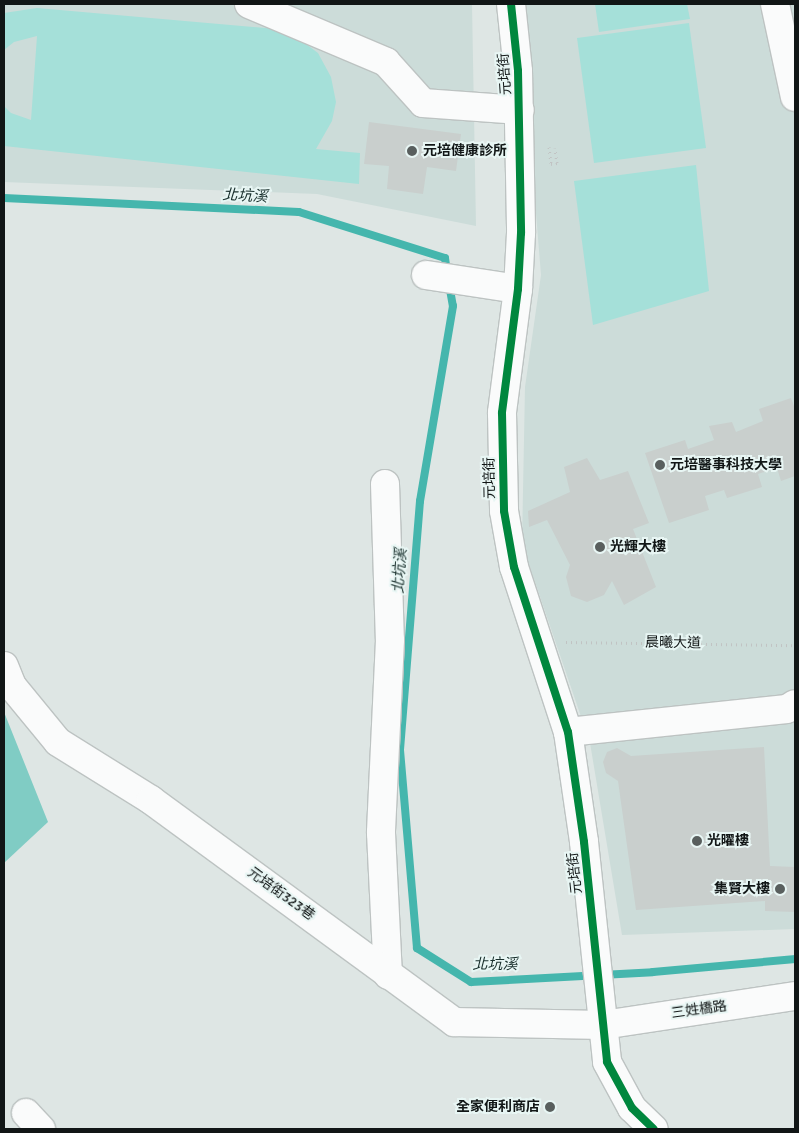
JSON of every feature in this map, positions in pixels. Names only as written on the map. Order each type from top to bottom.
[{"type":"street","points":[[249,4],[386,62],[423,103],[520,110]]},
{"type":"street","name":"元培街","points":[[511,4],[520,110],[521,233],[518,289],[502,413],[504,511],[514,567],[568,732],[595,941],[603,1025]]},
{"type":"street","points":[[775,4],[795,97]]},
{"type":"street","points":[[426,275],[518,289]]},
{"type":"street","points":[[385,484],[390,640],[382,833],[388,975]]},
{"type":"street","name":"元培街323巷","points":[[4,666],[12,686],[58,742],[150,800],[454,1022],[603,1025]]},
{"type":"street","points":[[568,732],[787,709],[795,704]]},
{"type":"street","name":"三姓橋路","points":[[603,1025],[795,996]]},
{"type":"street","points":[[603,1025],[607,1062],[632,1108],[654,1129]]},
{"type":"path","points":[[473,140],[474,154]]},
{"type":"path","points":[[549,147],[550,164],[557,163],[555,148]]},
{"type":"shaded area","points":[[4,4],[472,4],[476,226],[317,194],[4,182]]},
{"type":"shaded area","name":"元培醫事科技大學","points":[[519,4],[795,4],[795,929],[622,935],[590,743],[522,544],[525,387],[541,275]]},
{"type":"shaded area","points":[[595,4],[687,4],[690,19],[599,32]]},
{"type":"shaded area","points":[[37,8],[277,29],[298,38],[318,53],[331,77],[336,102],[332,121],[316,149],[360,153],[359,184],[4,146],[4,106],[11,113],[31,120],[37,36],[14,42],[4,50],[4,13]]},
{"type":"shaded area","points":[[689,23],[706,148],[594,163],[577,38]]},
{"type":"shaded area","points":[[696,165],[709,291],[593,325],[574,181]]},
{"type":"shaded area","points":[[4,712],[48,822],[4,863]]},
{"type":"building","name":"元培健康診所","points":[[369,122],[461,134],[456,171],[427,167],[423,194],[387,189],[389,166],[364,164]]},
{"type":"building","points":[[791,398],[795,409],[795,476],[781,481],[777,468],[758,474],[762,487],[727,498],[724,490],[705,496],[709,510],[669,523],[645,453],[685,440],[688,449],[714,440],[709,426],[732,422],[736,432],[763,421],[759,409]]},
{"type":"building","name":"光輝大樓","points":[[587,458],[600,480],[628,471],[649,523],[633,529],[656,587],[624,605],[612,581],[604,595],[587,602],[571,596],[566,577],[570,565],[547,520],[529,527],[528,511],[570,492],[564,467]]},
{"type":"building","name":"光曜樓","points":[[764,747],[770,866],[795,867],[795,912],[765,911],[765,901],[636,910],[618,781],[606,773],[603,762],[607,752],[617,748],[631,756]]},
{"type":"waterway","name":"北坑溪","points":[[4,198],[299,212],[445,258],[447,272]]},
{"type":"waterway","name":"北坑溪","points":[[449,284],[453,306],[420,501],[400,750],[417,948],[471,982],[653,972],[795,959]]},
{"type":"cycle path","points":[[511,4],[518,71],[521,233],[518,289],[502,413],[504,511],[514,567],[568,732],[584,842],[607,1062],[632,1108],[654,1129]]},
{"type":"place","name":"元培健康診所","points":[[412,151]]},
{"type":"place","name":"元培醫事科技大學","points":[[660,465]]},
{"type":"place","name":"光輝大樓","points":[[600,547]]},
{"type":"place","name":"光曜樓","points":[[697,841]]},
{"type":"place","name":"集賢大樓","points":[[780,889]]},
{"type":"place","name":"全家便利商店","points":[[550,1107]]}]
